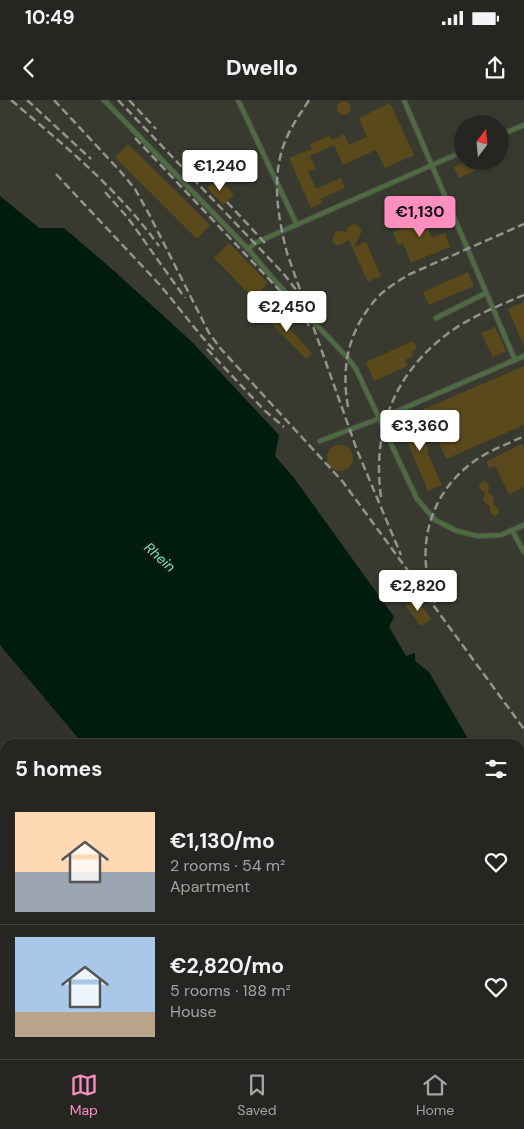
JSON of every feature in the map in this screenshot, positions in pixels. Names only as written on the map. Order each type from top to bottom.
[{"type":"lane","points":[[104,100],[248,250],[347,357],[356,369],[417,499],[435,520],[457,531],[478,536],[501,535],[524,525]]},
{"type":"lane","points":[[238,100],[297,225]]},
{"type":"lane","points":[[404,100],[515,360]]},
{"type":"lane","points":[[509,131],[524,125]]},
{"type":"lane","points":[[248,250],[255,243],[454,156]]},
{"type":"lane","points":[[436,318],[486,293]]},
{"type":"lane","points":[[320,441],[524,356]]},
{"type":"lane","points":[[512,530],[524,552]]},
{"type":"shaded area","points":[[0,100],[524,100],[524,739],[468,739],[429,672],[406,656],[389,627],[394,616],[294,478],[274,456],[279,435],[192,342],[64,228],[39,228],[0,196]]},
{"type":"water","name":"Rhein","points":[[0,196],[39,228],[64,228],[192,342],[279,435],[275,456],[294,478],[394,617],[389,627],[406,656],[415,653],[415,661],[429,672],[468,739],[79,739],[0,645]]},
{"type":"building","points":[[341,101],[347,101],[351,108],[347,115],[341,115],[337,111],[337,105]]},
{"type":"building","points":[[390,103],[414,155],[385,168],[376,150],[343,165],[334,145],[310,156],[316,169],[308,172],[316,189],[341,178],[345,188],[320,199],[322,203],[311,208],[289,158],[312,149],[310,144],[329,136],[331,140],[344,134],[349,145],[367,137],[359,118]]},
{"type":"building","points":[[128,144],[210,225],[197,239],[115,157]]},
{"type":"building","points":[[230,158],[238,163],[236,170],[232,173],[225,172],[223,165],[225,160]]},
{"type":"building","points":[[455,170],[477,170],[459,178]]},
{"type":"building","points":[[218,178],[234,195],[223,205],[207,188]]},
{"type":"building","points":[[420,209],[432,238],[445,233],[450,247],[411,263],[403,243],[398,245],[393,232],[409,225],[405,215]]},
{"type":"building","points":[[353,224],[361,229],[354,247],[366,242],[381,276],[368,282],[349,240],[340,245],[336,245],[332,241],[334,233],[338,231],[346,232],[348,227]]},
{"type":"building","points":[[229,243],[268,283],[253,298],[214,258]]},
{"type":"building","points":[[468,272],[474,286],[429,305],[423,292]]},
{"type":"building","points":[[524,302],[524,346],[508,309]]},
{"type":"building","points":[[270,308],[312,353],[306,359],[263,315]]},
{"type":"building","points":[[495,327],[506,351],[493,357],[481,333]]},
{"type":"building","points":[[413,341],[417,349],[411,352],[413,356],[405,360],[408,366],[374,381],[366,362]]},
{"type":"building","points":[[524,366],[524,425],[446,459],[424,409]]},
{"type":"building","points":[[415,416],[429,451],[427,452],[442,485],[428,491],[398,424]]},
{"type":"building","points":[[522,444],[524,448],[524,487],[509,494],[495,466],[489,468],[486,462]]},
{"type":"building","points":[[340,445],[349,449],[353,458],[349,467],[340,471],[331,467],[327,458],[331,449]]},
{"type":"building","points":[[485,481],[489,485],[488,492],[494,497],[493,504],[499,510],[499,513],[495,516],[490,513],[490,506],[483,499],[485,493],[479,487],[480,483]]},
{"type":"building","points":[[416,598],[431,619],[421,626],[406,606]]},
{"type":"railway","points":[[11,100],[90,168],[143,225],[159,246]]},
{"type":"railway","points":[[27,100],[91,159]]},
{"type":"railway","points":[[54,100],[135,189],[209,333],[221,349],[343,482],[524,729]]},
{"type":"railway","points":[[118,100],[283,273],[297,291]]},
{"type":"railway","points":[[129,100],[156,129]]},
{"type":"railway","points":[[309,100],[291,129],[280,159],[277,191],[283,238],[357,450],[401,555]]},
{"type":"railway","points":[[135,138],[303,315],[309,326]]},
{"type":"railway","points":[[56,174],[159,284],[215,351]]},
{"type":"railway","points":[[105,192],[128,218],[185,298]]},
{"type":"railway","points":[[227,202],[265,243]]},
{"type":"railway","points":[[348,407],[345,378],[349,350],[359,324],[366,311],[376,299],[396,282],[410,274],[524,224]]},
{"type":"railway","points":[[381,497],[379,473],[380,450],[384,428],[390,407],[412,368],[446,335],[464,323],[484,312],[524,295]]},
{"type":"railway","points":[[207,349],[264,410],[284,427]]},
{"type":"railway","points":[[435,603],[429,583],[426,543],[436,506],[446,489],[460,473],[481,456],[524,436]]}]
